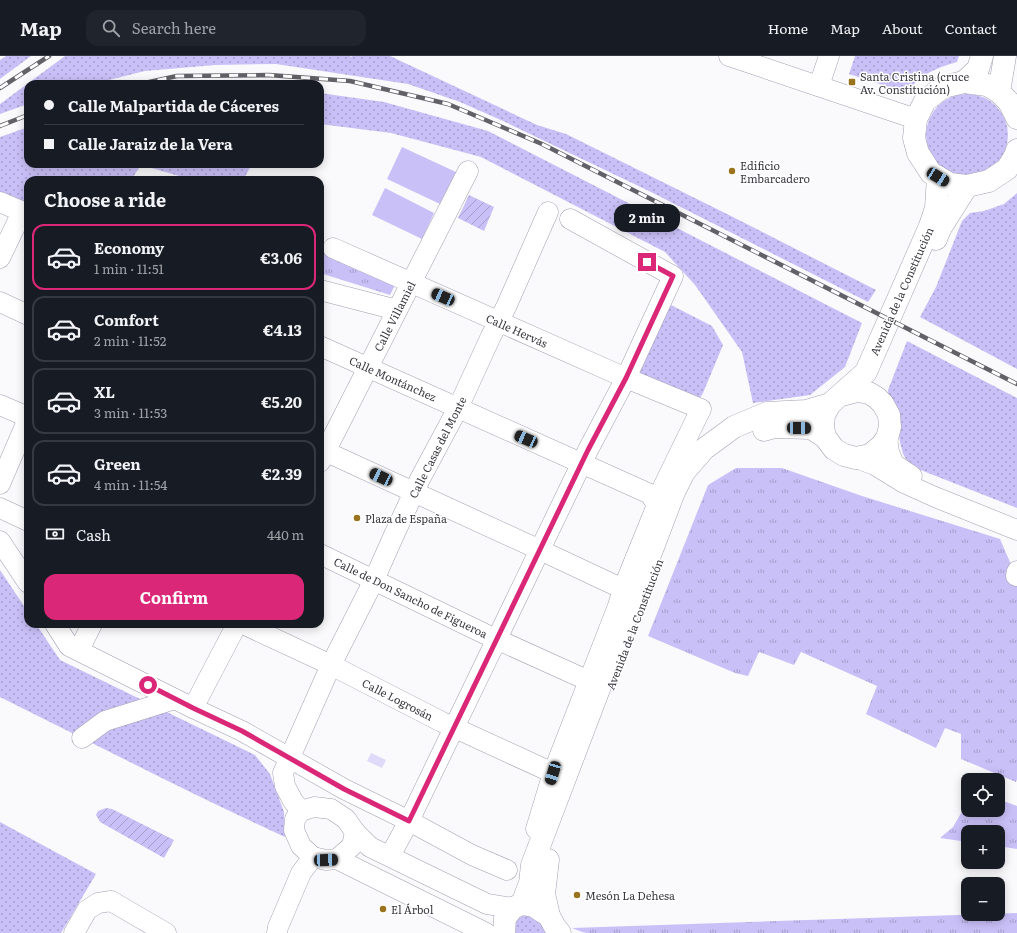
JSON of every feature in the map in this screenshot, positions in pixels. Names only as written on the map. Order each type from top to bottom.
[{"type":"main road","points":[[964,82],[978,69],[982,56]]},
{"type":"main road","points":[[999,92],[1005,56]]},
{"type":"main road","points":[[1017,118],[1009,102],[999,92],[987,85],[964,82],[943,87],[925,102],[916,119],[914,138],[918,153],[931,173],[950,184],[966,186],[989,181],[1007,169],[1017,151]]},
{"type":"main road","name":"Avenida de la Constitución","points":[[504,933],[505,918],[517,906],[530,883],[532,865],[674,492],[684,472],[704,449],[734,427],[767,413],[806,411],[835,399],[866,372],[930,226],[936,208],[938,177]]},
{"type":"main road","name":"Avenida de la Constitución","points":[[877,398],[877,378],[915,292],[940,229],[966,186]]},
{"type":"main road","points":[[856,391],[869,393],[877,398],[883,404],[889,415],[890,427],[887,438],[881,446],[870,455],[856,458],[844,455],[834,449],[825,437],[823,427],[824,415],[835,399],[856,391]]},
{"type":"main road","name":"Avenida de la Constitución","points":[[555,925],[544,894],[554,832],[639,615],[682,498],[715,455],[740,437],[775,427],[812,428],[825,437]]},
{"type":"main road","points":[[517,906],[534,906],[555,925]]},
{"type":"street","points":[[730,56],[916,119]]},
{"type":"street","points":[[819,86],[829,56]]},
{"type":"street","name":"Calle Villamiel","points":[[324,450],[468,170]]},
{"type":"street","points":[[0,202],[24,213]]},
{"type":"street","name":"Calle Casas del Monte","points":[[301,812],[285,786],[283,773],[331,666],[506,307],[548,212]]},
{"type":"street","points":[[0,258],[24,215]]},
{"type":"street","points":[[390,856],[409,821],[582,463],[626,378],[673,276],[570,219]]},
{"type":"street","name":"Calle Hervás","points":[[333,248],[498,322],[701,409],[663,487]]},
{"type":"street","points":[[324,291],[397,310]]},
{"type":"street","points":[[0,302],[24,311]]},
{"type":"street","name":"Calle Montánchez","points":[[324,348],[650,494],[657,506]]},
{"type":"street","points":[[0,405],[24,416]]},
{"type":"street","points":[[0,484],[24,427]]},
{"type":"street","points":[[887,438],[889,452],[894,464],[912,476],[941,488],[1016,528]]},
{"type":"street","points":[[324,455],[414,493],[623,589]]},
{"type":"street","points":[[856,458],[875,465],[904,483],[934,497],[1016,528]]},
{"type":"street","name":"Avenida de la Constitución","points":[[532,865],[534,835],[553,773],[618,606],[623,589],[657,506]]},
{"type":"street","points":[[0,508],[24,519]]},
{"type":"street","points":[[0,541],[24,577]]},
{"type":"street","name":"Calle de Don Sancho de Figueroa","points":[[324,556],[497,639],[589,681]]},
{"type":"street","points":[[1017,571],[1016,576],[1017,574]]},
{"type":"street","points":[[58,628],[69,646],[242,731],[344,789],[409,821],[472,855],[507,870]]},
{"type":"street","points":[[79,650],[90,628]]},
{"type":"street","points":[[193,708],[235,628]]},
{"type":"street","name":"Calle Logrosán","points":[[251,628],[454,727],[553,773]]},
{"type":"street","points":[[82,738],[105,721],[176,699]]},
{"type":"street","points":[[486,933],[336,859],[326,860],[313,857],[301,846],[294,830],[296,819],[301,812],[314,806],[331,809],[346,819],[355,832],[370,847],[487,904],[517,906]]},
{"type":"street","points":[[336,859],[352,846],[355,832]]},
{"type":"street","points":[[277,933],[278,927],[301,873],[313,857]]},
{"type":"street","points":[[74,933],[87,910],[98,903],[111,901],[166,933]]},
{"type":"green space","points":[[6,56],[31,56],[0,79],[0,60]]},
{"type":"green space","points":[[65,56],[390,56],[537,125],[566,134],[876,290],[868,302],[653,193],[503,121],[460,102],[408,84],[276,64],[215,65],[145,71],[109,80],[32,80]]},
{"type":"green space","points":[[855,56],[959,56],[957,62],[935,70],[917,81],[907,93],[849,74]]},
{"type":"green space","points":[[24,86],[24,105],[0,114],[0,104]]},
{"type":"green space","points":[[324,94],[384,102],[488,131],[862,323],[845,367],[810,395],[753,403],[742,352],[695,285],[665,252],[481,157],[391,133],[324,125]]},
{"type":"green space","points":[[967,94],[983,97],[996,106],[1005,119],[1008,135],[1005,151],[996,164],[983,173],[967,176],[951,173],[938,164],[929,151],[926,135],[929,119],[938,106],[951,97]]},
{"type":"green space","points":[[24,128],[24,168],[139,168],[134,176],[24,176],[24,210],[0,196],[0,137]]},
{"type":"green space","points":[[402,147],[456,172],[440,204],[387,179]]},
{"type":"green space","points":[[151,168],[250,168],[245,176],[179,176]]},
{"type":"green space","points":[[385,188],[434,213],[422,239],[372,215]]},
{"type":"green space","points":[[1017,193],[1017,369],[920,317],[936,287],[962,221],[970,213],[984,211],[1004,204]]},
{"type":"green space","points":[[469,195],[494,207],[484,231],[458,218]]},
{"type":"green space","points":[[324,254],[396,283],[390,295],[324,274]]},
{"type":"green space","points":[[669,304],[712,326],[723,345],[703,393],[696,404],[633,376]]},
{"type":"green space","points":[[907,341],[1017,398],[1017,508],[913,467],[906,459],[903,454],[897,422],[889,399],[888,390]]},
{"type":"green space","points":[[736,468],[782,468],[862,496],[1000,539],[1017,576],[1016,782],[1005,777],[1005,773],[994,773],[961,759],[961,734],[945,728],[936,748],[866,714],[877,686],[801,652],[794,665],[759,652],[748,676],[735,673],[648,636],[708,485]]},
{"type":"green space","points":[[0,570],[24,606],[24,628],[39,628],[60,660],[255,755],[270,774],[284,812],[285,837],[178,786],[0,697]]},
{"type":"green space","points":[[1005,802],[1017,806],[1017,849],[1005,847],[1005,825],[961,825],[961,841],[940,838],[953,827],[961,813],[961,817],[1005,817]]},
{"type":"green space","points":[[106,808],[112,809],[174,840],[164,858],[100,822],[96,815],[98,811]]},
{"type":"green space","points":[[0,822],[96,874],[61,933],[0,933]]},
{"type":"green space","points":[[529,913],[540,921],[549,933],[515,933],[516,919]]},
{"type":"green space","points":[[1005,913],[1017,913],[1017,933],[587,933],[572,928],[961,915],[961,921],[1005,921]]},
{"type":"shaded area","points":[[371,753],[386,760],[382,768],[367,761]]},
{"type":"railway","points":[[0,88],[49,56]]},
{"type":"railway","points":[[158,80],[177,76],[269,75],[350,81],[448,104],[542,144],[1017,384]]},
{"type":"railway","points":[[0,126],[24,117]]},
{"type":"place","name":"Santa Cristina (cruce Av. Constitución)","points":[[852,82]]},
{"type":"place","name":"Edificio Embarcadero","points":[[732,171]]},
{"type":"place","name":"Plaza de España","points":[[357,518]]},
{"type":"place","name":"Mesón La Dehesa","points":[[577,895]]},
{"type":"place","name":"El Árbol","points":[[383,909]]},
{"type":"route","points":[[148,685],[242,731],[344,789],[409,821],[588,450],[626,378],[673,276],[647,262]]}]
